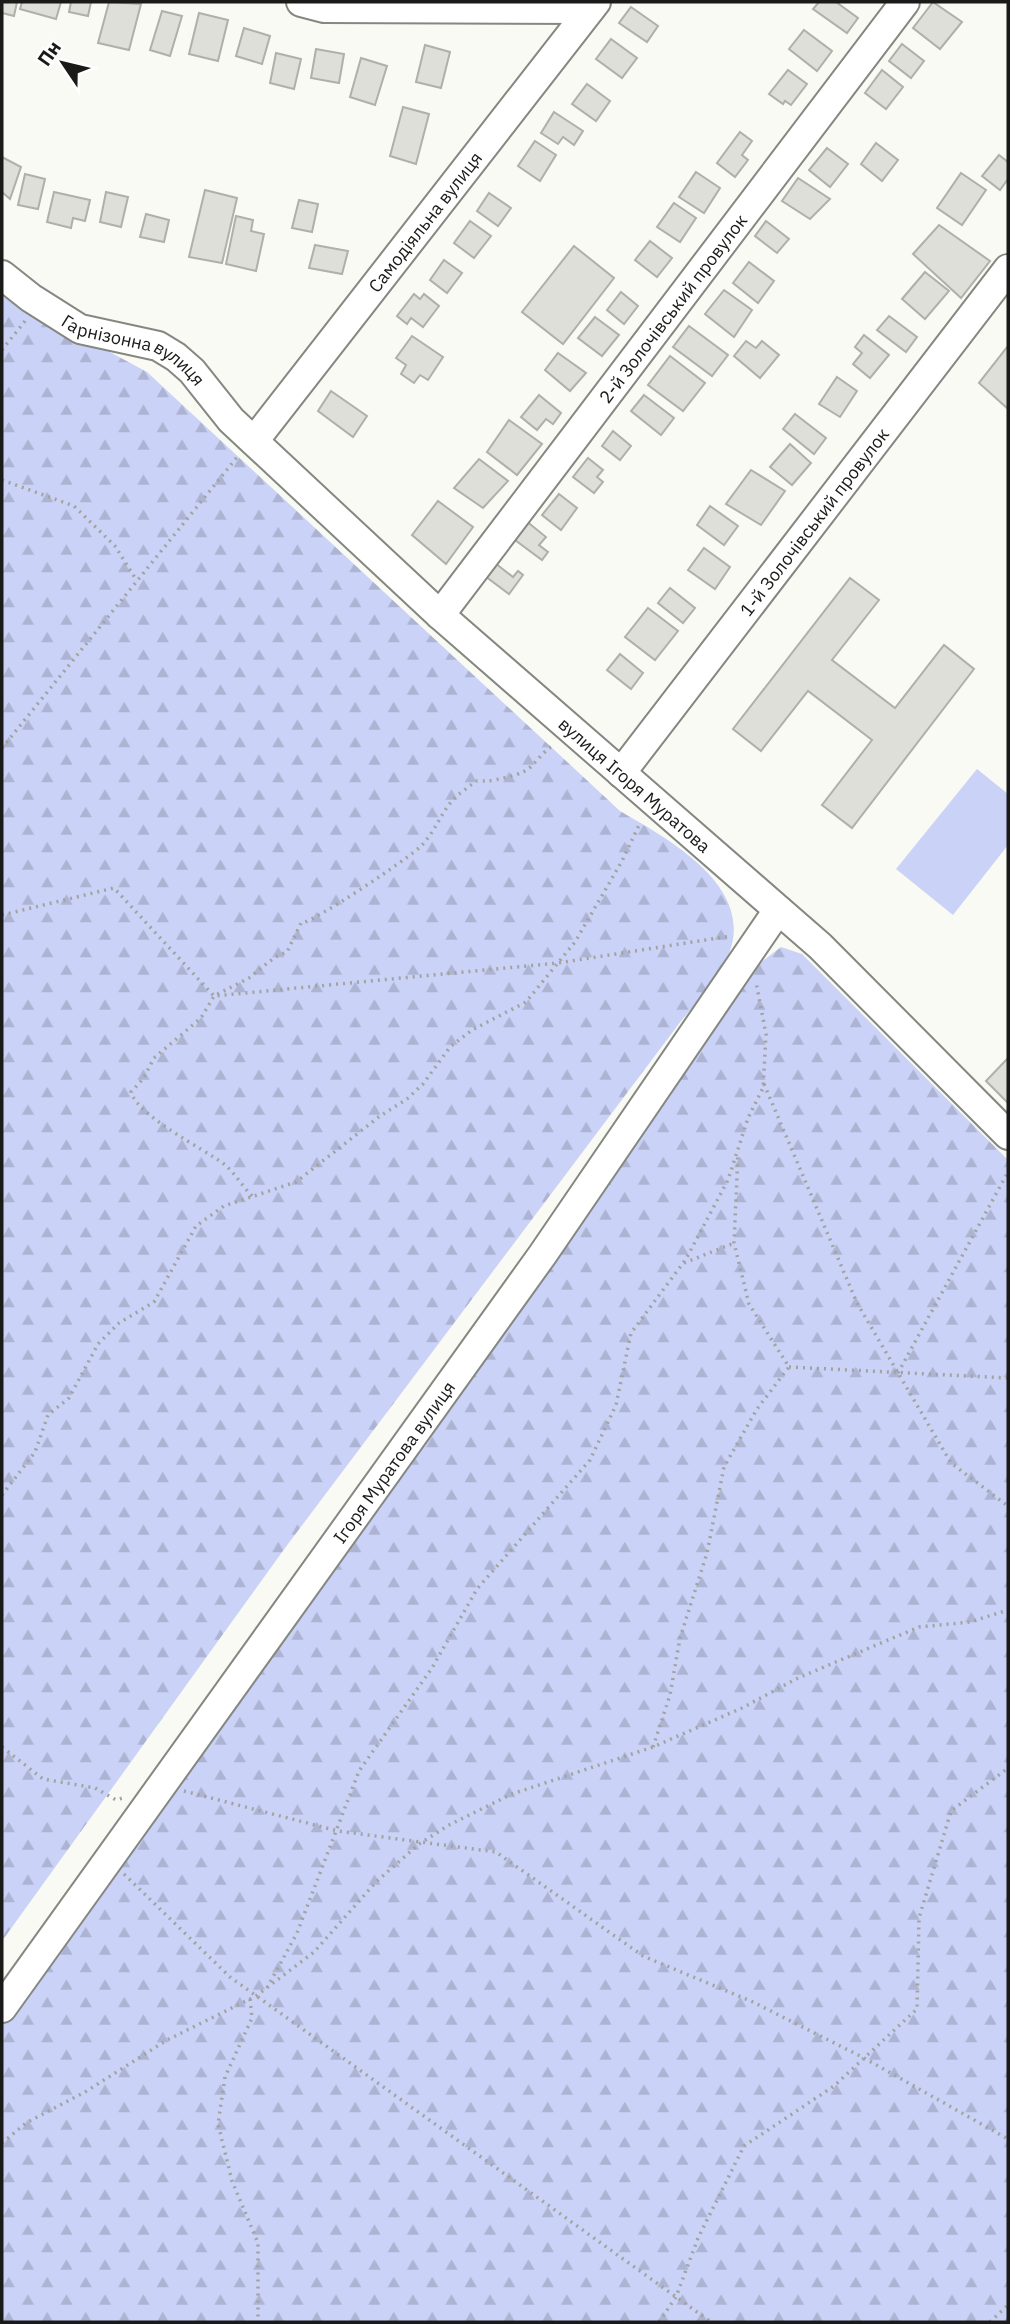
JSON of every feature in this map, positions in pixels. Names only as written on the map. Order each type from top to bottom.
[{"type":"street","points":[[302,2],[324,8],[593,5]]},
{"type":"street","name":"2-й Золочівський провулок","points":[[440,615],[905,2]]},
{"type":"street","name":"Самодіяльна вулиця","points":[[254,441],[593,5]]},
{"type":"street","name":"1-й Золочівський провулок","points":[[621,773],[1008,269]]},
{"type":"street","name":"Гарнізонна вулиця","points":[[2,275],[80,329],[158,346],[176,357],[254,441]]},
{"type":"street","name":"вулиця Ігоря Муратова","points":[[254,441],[440,615],[621,773],[764,930],[821,946],[1008,1135]]},
{"type":"street","name":"Ігоря Муратова вулиця","points":[[2,2007],[164,1786],[542,1254],[764,930]]},
{"type":"path","points":[[2,350],[23,325],[35,300]]},
{"type":"path","points":[[2,748],[238,456],[254,441]]},
{"type":"path","points":[[2,480],[75,506],[115,546],[137,581]]},
{"type":"path","points":[[252,1196],[232,1171],[151,1115],[136,1103],[131,1092],[143,1079],[154,1058],[201,1018],[214,996],[249,978],[275,957],[287,953],[301,923],[318,917],[348,894],[383,877],[391,865],[412,855],[434,831],[444,810],[477,781],[526,771],[541,753],[551,747]]},
{"type":"path","points":[[2,1496],[35,1452],[48,1415],[69,1398],[98,1344],[119,1323],[154,1302],[196,1226],[224,1206],[296,1182],[380,1116],[407,1100],[423,1084],[450,1047],[472,1030],[526,1002],[575,942],[622,861],[640,823]]},
{"type":"path","points":[[2,915],[114,888],[214,996]]},
{"type":"path","points":[[214,996],[558,963],[764,930],[766,1034],[763,1082],[728,1180],[682,1264],[631,1333],[616,1405],[590,1460],[477,1589],[432,1668],[359,1771],[297,1933],[267,1987]]},
{"type":"path","points":[[763,1082],[857,1303],[951,1463],[1008,1506]]},
{"type":"path","points":[[739,1148],[734,1242],[749,1304],[789,1367]]},
{"type":"path","points":[[898,1373],[1008,1172]]},
{"type":"path","points":[[682,1264],[734,1242]]},
{"type":"path","points":[[789,1367],[1008,1378]]},
{"type":"path","points":[[653,1747],[670,1695],[680,1638],[708,1553],[724,1467],[757,1409],[789,1367]]},
{"type":"path","points":[[2,2143],[26,2123],[85,2092],[167,2040],[256,1996],[314,1952],[376,1882],[419,1844],[449,1825],[512,1794],[653,1747],[742,1708],[798,1678],[919,1627],[971,1622],[1008,1610]]},
{"type":"path","points":[[2,1747],[43,1779],[94,1788],[116,1800]]},
{"type":"path","points":[[659,2322],[676,2297],[698,2238],[744,2146],[834,2086],[918,2010],[919,1918],[951,1811],[1008,1769]]},
{"type":"path","points":[[164,1786],[338,1831],[419,1844],[496,1852],[643,1955],[753,2002],[864,2058],[1008,2139]]},
{"type":"path","points":[[110,1861],[230,1977],[711,2322]]},
{"type":"path","points":[[250,1998],[252,2018],[225,2077],[218,2124],[233,2181],[258,2242],[258,2322]]},
{"type":"path","points":[[990,2322],[1008,2305]]},
{"type":"green space","points":[[2,294],[147,372],[620,811],[681,849],[701,866],[717,884],[729,905],[734,927],[730,951],[715,979],[285,1548],[2,1941]]},
{"type":"green space","points":[[977,769],[1008,794],[1008,845],[953,915],[896,869]]},
{"type":"green space","points":[[781,947],[802,954],[1008,1160],[1008,2322],[2,2322],[2,2015],[752,969]]},
{"type":"building","points":[[2,2],[17,2],[14,16],[2,13]]},
{"type":"building","points":[[22,2],[61,2],[56,19],[20,9]]},
{"type":"building","points":[[71,2],[91,2],[88,16],[69,12]]},
{"type":"building","points":[[109,2],[141,4],[129,50],[98,43]]},
{"type":"building","points":[[819,2],[836,2],[858,18],[847,33],[813,9]]},
{"type":"building","points":[[933,2],[962,22],[940,49],[913,28]]},
{"type":"building","points":[[631,7],[658,26],[647,42],[619,23]]},
{"type":"building","points":[[162,11],[182,16],[170,56],[150,50]]},
{"type":"building","points":[[199,13],[228,20],[218,61],[189,54]]},
{"type":"building","points":[[244,28],[270,36],[262,64],[236,56]]},
{"type":"building","points":[[804,30],[832,51],[817,71],[789,49]]},
{"type":"building","points":[[611,39],[637,58],[622,78],[596,59]]},
{"type":"building","points":[[902,44],[924,61],[911,78],[889,61]]},
{"type":"building","points":[[425,45],[450,52],[441,88],[416,82]]},
{"type":"building","points":[[316,49],[344,54],[339,83],[311,78]]},
{"type":"building","points":[[276,53],[301,59],[294,89],[270,83]]},
{"type":"building","points":[[361,58],[387,66],[375,105],[350,97]]},
{"type":"building","points":[[788,70],[807,84],[791,105],[785,101],[783,104],[769,94]]},
{"type":"building","points":[[882,70],[903,87],[886,109],[865,93]]},
{"type":"building","points":[[587,84],[610,101],[596,121],[572,104]]},
{"type":"building","points":[[403,107],[429,114],[416,164],[390,156]]},
{"type":"building","points":[[554,112],[583,131],[574,145],[563,137],[558,144],[541,133]]},
{"type":"building","points":[[740,132],[752,141],[742,155],[748,160],[735,177],[717,163]]},
{"type":"building","points":[[535,141],[556,155],[540,181],[518,166]]},
{"type":"building","points":[[876,143],[898,160],[882,181],[861,164]]},
{"type":"building","points":[[827,148],[848,164],[830,187],[809,170]]},
{"type":"building","points":[[999,155],[1008,162],[1008,179],[1000,190],[982,176]]},
{"type":"building","points":[[2,157],[21,167],[10,199],[2,192]]},
{"type":"building","points":[[696,172],[720,188],[704,213],[679,197]]},
{"type":"building","points":[[961,173],[986,190],[962,225],[937,208]]},
{"type":"building","points":[[25,174],[45,179],[38,209],[18,205]]},
{"type":"building","points":[[798,178],[830,199],[810,219],[782,201]]},
{"type":"building","points":[[205,190],[237,198],[222,263],[189,257]]},
{"type":"building","points":[[54,192],[90,200],[85,221],[73,218],[71,228],[47,222]]},
{"type":"building","points":[[106,192],[128,197],[121,227],[100,222]]},
{"type":"building","points":[[489,193],[511,208],[498,226],[477,211]]},
{"type":"building","points":[[299,200],[318,204],[312,232],[292,228]]},
{"type":"building","points":[[674,203],[696,218],[680,242],[657,227]]},
{"type":"building","points":[[146,214],[169,220],[164,242],[140,237]]},
{"type":"building","points":[[236,216],[253,220],[251,231],[264,234],[256,271],[226,264]]},
{"type":"building","points":[[470,221],[491,236],[474,258],[454,243]]},
{"type":"building","points":[[766,221],[789,239],[777,253],[755,236]]},
{"type":"building","points":[[939,225],[990,261],[961,298],[913,254]]},
{"type":"building","points":[[650,241],[672,258],[657,277],[635,260]]},
{"type":"building","points":[[315,245],[348,251],[342,274],[309,268]]},
{"type":"building","points":[[574,246],[614,278],[563,344],[522,312]]},
{"type":"building","points":[[444,260],[462,273],[447,293],[430,280]]},
{"type":"building","points":[[749,262],[774,281],[758,303],[733,283]]},
{"type":"building","points":[[925,272],[949,291],[925,319],[902,299]]},
{"type":"building","points":[[724,290],[752,310],[734,337],[705,314]]},
{"type":"building","points":[[621,292],[638,306],[624,324],[607,310]]},
{"type":"building","points":[[414,294],[420,299],[424,294],[439,306],[423,327],[411,318],[407,324],[397,316]]},
{"type":"building","points":[[889,316],[917,337],[906,352],[877,330]]},
{"type":"building","points":[[595,317],[619,335],[602,356],[578,338]]},
{"type":"building","points":[[689,326],[728,355],[712,376],[673,347]]},
{"type":"building","points":[[864,335],[889,355],[870,378],[853,364],[862,353],[855,347]]},
{"type":"building","points":[[412,336],[443,357],[428,380],[420,375],[414,383],[401,374],[406,365],[396,358]]},
{"type":"building","points":[[746,341],[756,348],[762,341],[779,355],[760,378],[734,356]]},
{"type":"building","points":[[1008,346],[1008,407],[1007,408],[979,383]]},
{"type":"building","points":[[558,353],[586,373],[570,391],[545,370]]},
{"type":"building","points":[[670,356],[705,383],[683,411],[648,385]]},
{"type":"building","points":[[837,377],[857,391],[840,417],[819,404]]},
{"type":"building","points":[[331,391],[367,416],[353,437],[318,411]]},
{"type":"building","points":[[539,395],[561,413],[553,424],[546,419],[537,430],[521,417]]},
{"type":"building","points":[[644,395],[674,418],[661,435],[631,411]]},
{"type":"building","points":[[795,414],[826,438],[814,454],[783,429]]},
{"type":"building","points":[[509,420],[542,444],[517,475],[487,452]]},
{"type":"building","points":[[613,431],[631,446],[620,460],[602,446]]},
{"type":"building","points":[[790,444],[811,463],[792,485],[770,467]]},
{"type":"building","points":[[588,458],[603,470],[597,477],[603,482],[594,493],[573,477]]},
{"type":"building","points":[[479,459],[508,481],[483,508],[454,488]]},
{"type":"building","points":[[751,470],[785,491],[761,525],[726,504]]},
{"type":"building","points":[[559,494],[577,508],[561,530],[542,515]]},
{"type":"building","points":[[438,501],[473,527],[446,564],[412,535]]},
{"type":"building","points":[[710,506],[738,526],[724,545],[697,525]]},
{"type":"building","points":[[525,520],[546,537],[539,545],[548,552],[542,560],[511,537]]},
{"type":"building","points":[[704,548],[730,567],[715,589],[688,570]]},
{"type":"building","points":[[495,563],[513,577],[518,571],[523,575],[509,594],[485,576]]},
{"type":"building","points":[[850,578],[879,600],[832,660],[895,708],[944,645],[974,669],[852,828],[822,805],[872,740],[808,691],[761,751],[733,729]]},
{"type":"building","points":[[670,588],[695,608],[683,623],[658,603]]},
{"type":"building","points":[[648,608],[678,631],[655,660],[625,637]]},
{"type":"building","points":[[620,654],[643,673],[631,689],[607,670]]},
{"type":"building","points":[[1008,1058],[1008,1103],[986,1081]]}]
